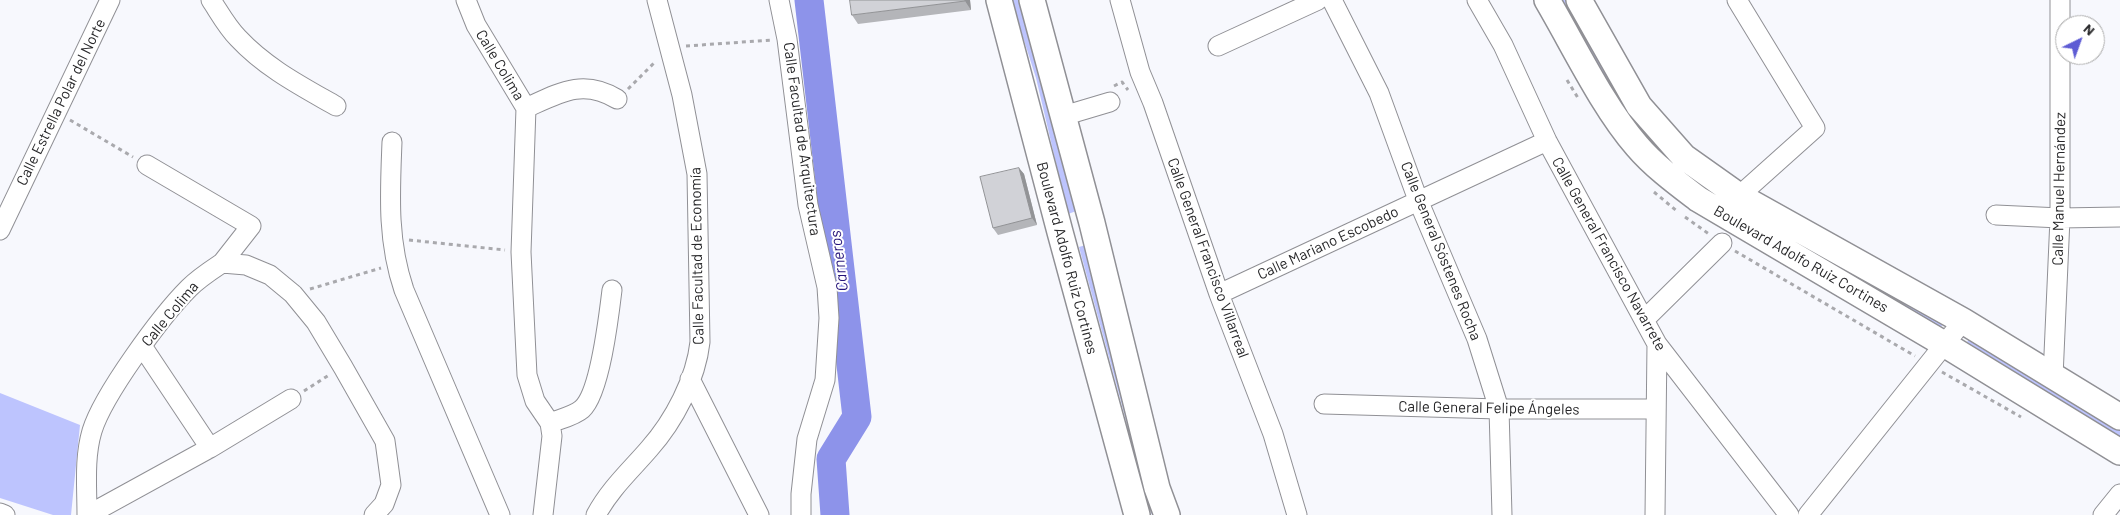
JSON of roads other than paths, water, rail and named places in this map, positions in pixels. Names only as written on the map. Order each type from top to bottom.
[{"type":"main road","name":"Boulevard Adolfo Ruiz Cortines","points":[[999,0],[1060,232],[1138,515]]},
{"type":"main road","name":"Boulevard Adolfo Ruiz Cortines","points":[[1032,0],[1092,223],[1157,488],[1167,515]]},
{"type":"main road","name":"Boulevard Adolfo Ruiz Cortines","points":[[1547,0],[1619,122],[1638,147],[1667,175],[1698,199],[1944,344],[2120,452]]},
{"type":"main road","name":"Boulevard Adolfo Ruiz Cortines","points":[[1579,0],[1638,106],[1684,157],[1739,196],[1963,321],[2120,417]]},
{"type":"main road","points":[[1060,232],[1092,223]]},
{"type":"street","name":"Calle Estrella Polar del Norte","points":[[0,230],[110,0]]},
{"type":"street","points":[[211,0],[236,36],[255,56],[280,75],[336,106]]},
{"type":"street","name":"Calle Colima","points":[[466,0],[476,25],[526,108],[521,252],[526,375],[535,401],[550,423]]},
{"type":"street","name":"Calle Facultad de Economía","points":[[596,515],[606,497],[668,425],[698,360],[700,342],[697,174],[671,47],[657,0]]},
{"type":"street","name":"Calle Facultad de Arquitectura","points":[[779,0],[788,39],[808,205],[827,287],[829,318],[825,380],[808,439],[801,494],[801,515]]},
{"type":"street","name":"Calle General Francisco Villarreal","points":[[1120,0],[1140,72],[1153,103],[1218,294],[1273,434],[1297,515]]},
{"type":"street","points":[[1218,46],[1318,0]]},
{"type":"street","name":"Calle General Sóstenes Rocha","points":[[1332,0],[1380,93],[1418,200],[1477,339],[1499,409],[1502,515]]},
{"type":"street","name":"Calle General Francisco Navarrete","points":[[1476,0],[1503,45],[1547,141],[1657,344],[1788,515]]},
{"type":"street","points":[[1737,0],[1815,128],[1739,196]]},
{"type":"street","name":"Calle Manuel Hernández","points":[[2053,377],[2060,218],[2060,0]]},
{"type":"street","points":[[526,108],[562,91],[588,87],[603,90],[617,99]]},
{"type":"street","points":[[1063,116],[1110,102]]},
{"type":"street","name":"Calle Mariano Escobedo","points":[[1218,294],[1547,141]]},
{"type":"street","points":[[392,142],[389,211],[395,264],[404,290],[500,515]]},
{"type":"street","name":"Calle Colima","points":[[88,515],[87,452],[92,430],[100,411],[142,346],[188,289],[222,263],[251,226],[147,165]]},
{"type":"street","points":[[1996,215],[2120,218]]},
{"type":"street","points":[[1645,319],[1722,243]]},
{"type":"street","points":[[222,263],[246,265],[270,275],[293,294],[316,322],[385,441],[391,485],[384,504],[374,515]]},
{"type":"street","points":[[542,515],[552,436],[550,423],[581,411],[589,401],[608,331],[612,290]]},
{"type":"street","points":[[1808,515],[1963,321]]},
{"type":"street","points":[[1655,515],[1657,344]]},
{"type":"street","points":[[142,346],[210,448]]},
{"type":"street","points":[[690,379],[759,515]]},
{"type":"street","points":[[88,515],[210,448],[291,399]]},
{"type":"street","name":"Calle General Felipe Ángeles","points":[[1324,404],[1499,409],[1655,409]]},
{"type":"street","points":[[2103,515],[2120,494]]},
{"type":"street","points":[[0,513],[5,515]]},
{"type":"waterway","name":"Carneros","points":[[809,0],[857,417],[831,459],[835,515]]}]
